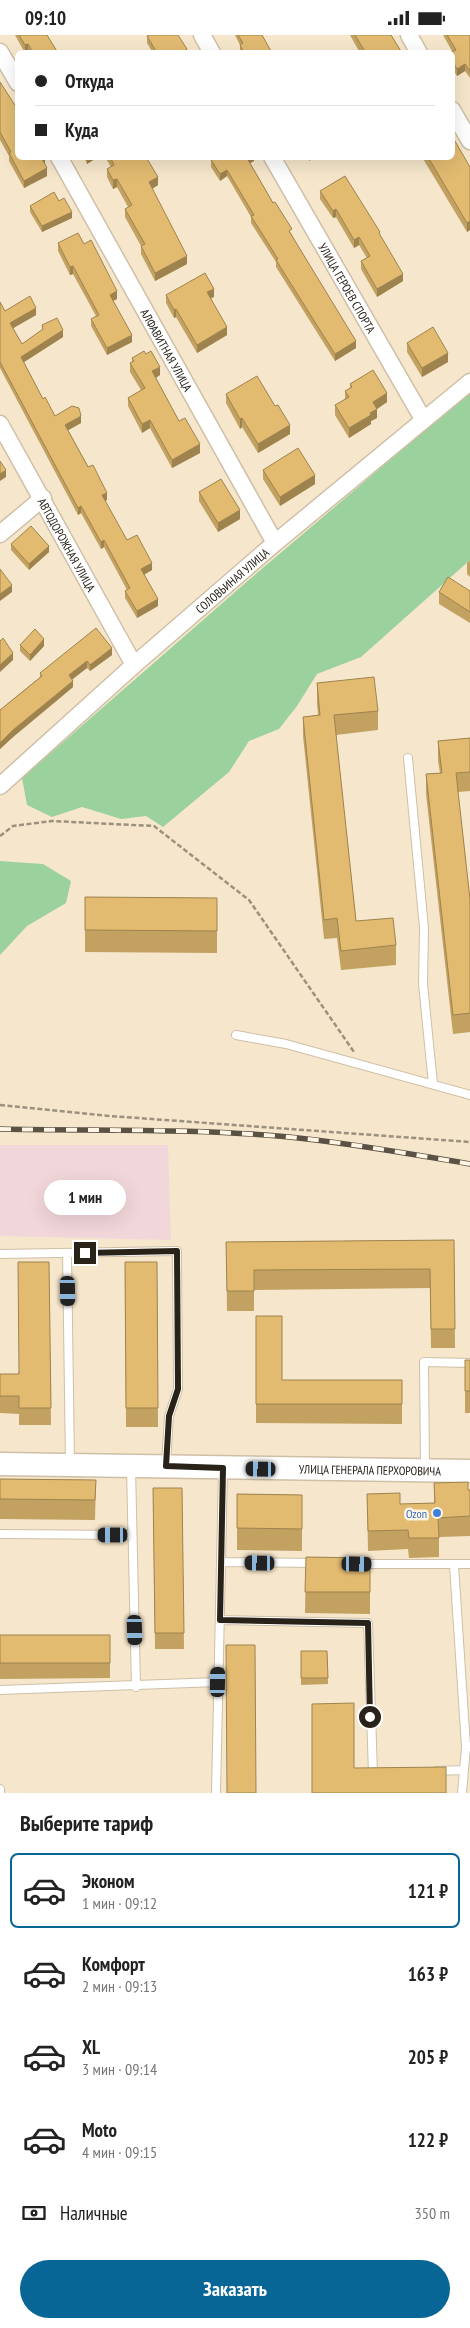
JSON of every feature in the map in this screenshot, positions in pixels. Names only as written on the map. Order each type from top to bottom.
[{"type":"street","points":[[202,35],[210,50]]},
{"type":"street","points":[[409,35],[417,50]]},
{"type":"street","points":[[0,52],[15,78]]},
{"type":"street","points":[[455,116],[470,141]]},
{"type":"street","name":"АЛФАВИТНАЯ УЛИЦА","points":[[61,160],[275,543]]},
{"type":"street","name":"УЛИЦА ГЕРОЕВ СПОРТА","points":[[274,160],[423,419]]},
{"type":"street","name":"СОЛОВЬИНАЯ УЛИЦА","points":[[0,786],[134,665],[275,543],[470,382]]},
{"type":"street","name":"АВТОДОРОЖНАЯ УЛИЦА","points":[[0,424],[134,665]]},
{"type":"street","points":[[0,534],[42,498]]},
{"type":"street","name":"УЛИЦА ГЕНЕРАЛА ПЕРХОРОВИЧА","points":[[0,1464],[470,1471]]},
{"type":"lane","points":[[408,758],[424,928],[423,984],[433,1084]]},
{"type":"lane","points":[[236,1035],[286,1044],[470,1095]]},
{"type":"lane","points":[[0,1254],[177,1251],[178,1389],[169,1416],[166,1466]]},
{"type":"lane","points":[[67,1253],[70,1465]]},
{"type":"lane","points":[[425,1470],[424,1363],[470,1363]]},
{"type":"lane","points":[[130,1466],[136,1687]]},
{"type":"lane","points":[[216,1793],[223,1468]]},
{"type":"lane","points":[[0,1534],[132,1535]]},
{"type":"lane","points":[[221,1562],[328,1564]]},
{"type":"lane","points":[[357,1564],[470,1564]]},
{"type":"lane","points":[[454,1565],[468,1747],[462,1793]]},
{"type":"lane","points":[[220,1620],[368,1623],[372,1774],[382,1773]]},
{"type":"lane","points":[[0,1690],[136,1687],[218,1682]]},
{"type":"lane","points":[[428,1771],[464,1770]]},
{"type":"path","points":[[0,836],[14,825],[52,821],[154,826],[249,900],[363,1066]]},
{"type":"path","points":[[0,1105],[110,1116],[470,1142]]},
{"type":"shaded area","points":[[0,1145],[168,1145],[171,1240],[0,1236]]},
{"type":"green space","points":[[470,392],[470,560],[361,657],[317,674],[297,706],[279,729],[249,741],[229,772],[163,827],[146,816],[121,819],[82,807],[52,817],[27,805],[22,778],[250,579]]},
{"type":"green space","points":[[0,861],[43,864],[71,881],[66,903],[27,926],[0,955]]},
{"type":"building","points":[[19,35],[47,35],[56,50],[31,50],[28,44],[25,45]]},
{"type":"building","points":[[178,35],[187,49],[155,50],[147,36]]},
{"type":"building","points":[[238,35],[262,35],[270,50],[242,50],[240,45],[243,43]]},
{"type":"building","points":[[355,35],[391,35],[400,50],[364,50]]},
{"type":"building","points":[[447,35],[470,35],[470,71],[465,64],[457,69],[455,66],[456,50]]},
{"type":"building","points":[[0,82],[15,105],[15,160],[43,160],[47,168],[24,181],[0,132]]},
{"type":"building","points":[[455,141],[470,167],[470,221],[467,223],[430,160],[455,160]]},
{"type":"building","points":[[112,160],[148,160],[158,177],[149,182],[187,256],[155,273],[141,246],[145,244],[125,209],[132,205],[117,179],[113,180],[107,169],[114,165]]},
{"type":"building","points":[[211,160],[248,160],[273,203],[275,202],[292,229],[289,231],[356,341],[335,354],[276,260],[278,259],[251,216],[254,215],[227,170],[220,174]]},
{"type":"building","points":[[345,176],[380,232],[403,274],[377,289],[361,261],[370,256],[359,237],[354,240],[336,209],[333,211],[320,191]]},
{"type":"building","points":[[54,192],[59,201],[64,198],[72,212],[42,226],[30,206]]},
{"type":"building","points":[[78,233],[84,244],[91,240],[117,291],[110,295],[132,335],[107,348],[91,319],[99,315],[73,266],[70,267],[58,243]]},
{"type":"building","points":[[205,273],[214,289],[207,292],[227,327],[197,345],[166,295]]},
{"type":"building","points":[[30,296],[36,308],[10,323],[22,344],[43,329],[42,325],[57,318],[63,330],[21,357],[43,399],[45,397],[55,416],[72,406],[79,408],[81,416],[65,425],[88,467],[93,465],[107,493],[102,495],[127,540],[137,535],[152,563],[141,569],[158,599],[137,611],[125,591],[130,588],[104,540],[101,542],[81,506],[78,508],[0,362],[0,302],[5,311]]},
{"type":"building","points":[[433,327],[448,353],[422,368],[407,343]]},
{"type":"building","points":[[144,351],[146,354],[151,351],[160,367],[152,371],[179,421],[185,418],[200,444],[172,460],[150,420],[142,424],[128,398],[145,388],[130,363],[134,361],[132,358]]},
{"type":"building","points":[[373,370],[387,393],[373,402],[377,409],[370,413],[371,415],[349,428],[335,405],[349,397],[345,391],[352,387],[350,384]]},
{"type":"building","points":[[257,376],[275,406],[278,405],[290,425],[258,444],[242,418],[240,419],[226,394]]},
{"type":"building","points":[[298,448],[315,475],[280,497],[263,470]]},
{"type":"building","points":[[0,461],[6,470],[0,474]]},
{"type":"building","points":[[221,479],[240,510],[218,523],[199,492]]},
{"type":"building","points":[[31,526],[49,546],[29,564],[11,544]]},
{"type":"building","points":[[0,569],[12,585],[0,594]]},
{"type":"building","points":[[448,577],[470,591],[470,612],[439,592]]},
{"type":"building","points":[[96,628],[112,648],[90,665],[87,661],[69,675],[73,681],[0,743],[0,710],[42,676],[40,673]]},
{"type":"building","points":[[35,629],[44,639],[30,655],[20,645]]},
{"type":"building","points":[[3,638],[13,653],[0,665],[0,641]]},
{"type":"building","points":[[374,677],[378,711],[334,715],[356,921],[393,918],[396,945],[341,951],[337,918],[324,920],[303,717],[320,715],[317,683]]},
{"type":"building","points":[[470,738],[470,772],[456,773],[470,899],[470,1013],[453,1015],[426,774],[442,773],[438,741]]},
{"type":"building","points":[[85,897],[217,898],[217,931],[85,930]]},
{"type":"building","points":[[454,1240],[455,1329],[431,1329],[430,1269],[254,1270],[254,1291],[227,1291],[226,1242]]},
{"type":"building","points":[[18,1262],[49,1262],[51,1408],[19,1408],[19,1396],[0,1396],[0,1374],[19,1374]]},
{"type":"building","points":[[125,1262],[157,1262],[158,1408],[126,1408]]},
{"type":"building","points":[[256,1316],[282,1316],[282,1380],[402,1380],[402,1404],[256,1404]]},
{"type":"building","points":[[465,1360],[470,1360],[470,1391],[465,1391]]},
{"type":"building","points":[[0,1479],[96,1480],[95,1500],[0,1499]]},
{"type":"building","points":[[468,1482],[468,1490],[470,1490],[470,1516],[438,1518],[439,1538],[409,1538],[408,1530],[368,1531],[367,1494],[400,1493],[400,1504],[435,1503],[434,1483]]},
{"type":"building","points":[[153,1488],[182,1488],[184,1633],[155,1633]]},
{"type":"building","points":[[237,1494],[302,1495],[302,1529],[237,1528]]},
{"type":"building","points":[[306,1557],[370,1558],[370,1592],[305,1592]]},
{"type":"building","points":[[0,1635],[110,1635],[110,1663],[0,1663]]},
{"type":"building","points":[[226,1645],[255,1645],[256,1793],[227,1793]]},
{"type":"building","points":[[301,1651],[327,1651],[328,1678],[301,1678]]},
{"type":"building","points":[[354,1703],[354,1768],[446,1767],[446,1793],[312,1793],[312,1704]]},
{"type":"railway","points":[[0,1129],[181,1131],[253,1134],[335,1142],[470,1164]]},
{"type":"place","name":"Ozon","points":[[437,1513]]},
{"type":"route","points":[[85,1253],[177,1251],[178,1389],[169,1416],[166,1466],[223,1468],[220,1620],[368,1623],[370,1717]]}]
